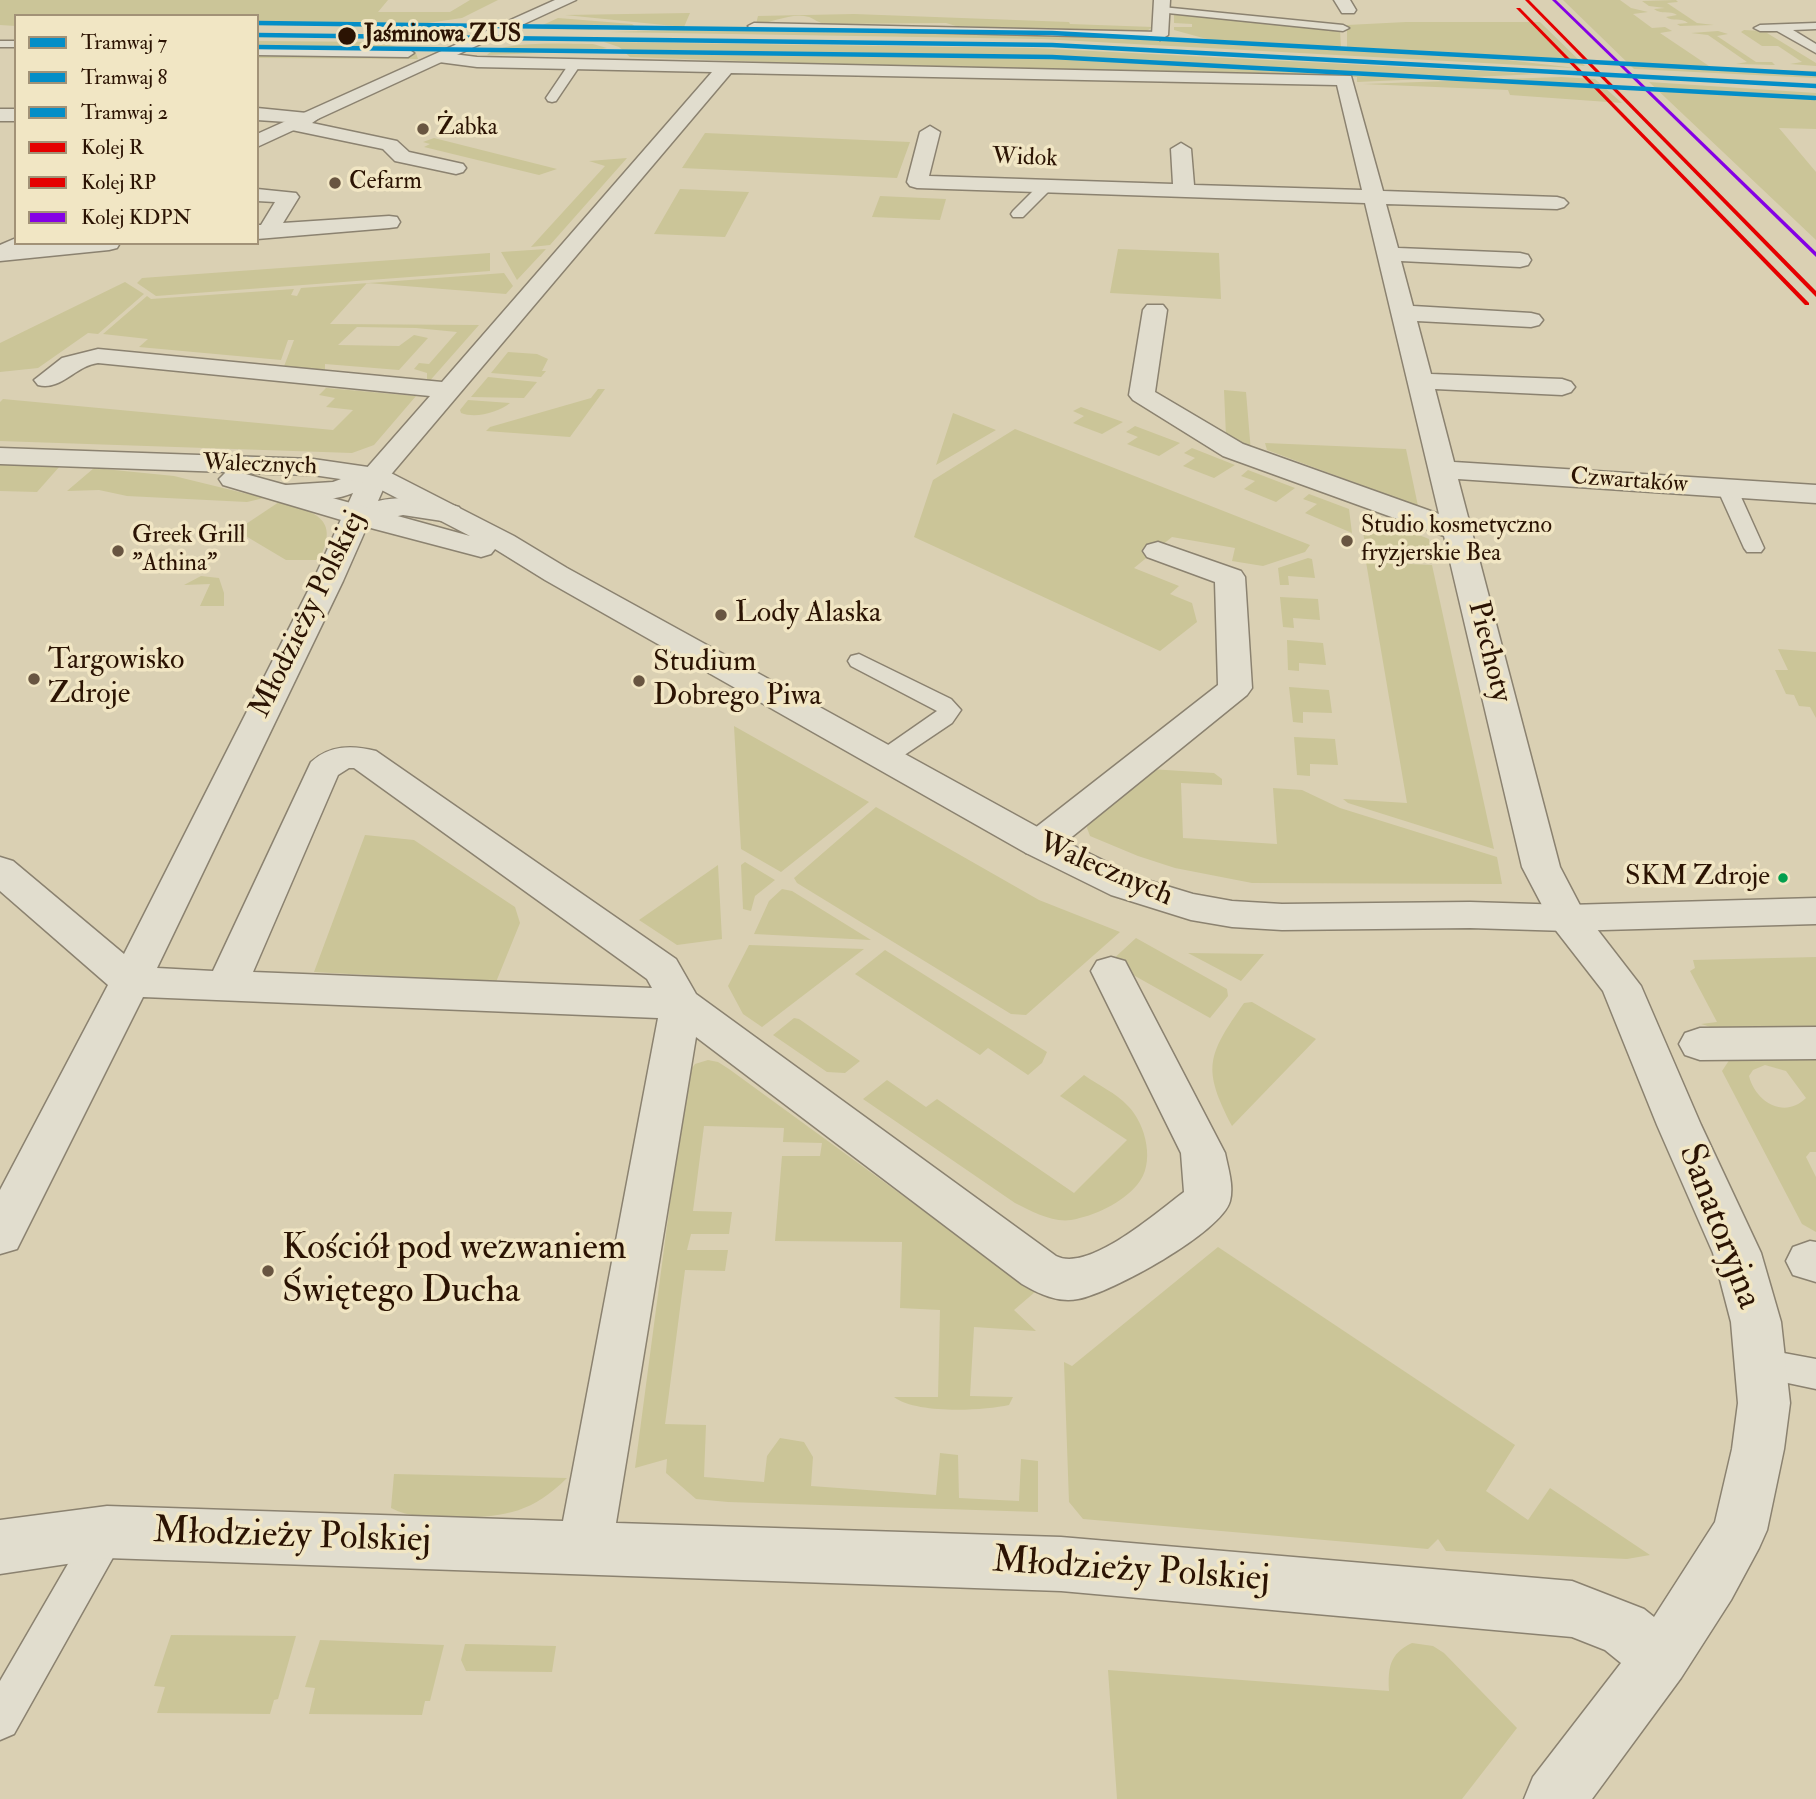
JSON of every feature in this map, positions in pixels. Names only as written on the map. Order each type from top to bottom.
[{"type":"street","points":[[259,140],[568,0]]},
{"type":"street","points":[[1160,35],[1162,5]]},
{"type":"street","points":[[445,58],[465,62],[726,67]]},
{"type":"street","name":"Piechoty","points":[[726,67],[1345,80],[1422,380],[1456,530],[1541,867],[1568,918]]},
{"type":"street","name":"Młodzieży Polskiej","points":[[0,1235],[130,982],[358,516],[375,476],[726,67]]},
{"type":"street","points":[[259,114],[302,121],[390,145],[402,157],[456,168]]},
{"type":"street","name":"Widok","points":[[930,132],[917,182],[1374,197]]},
{"type":"street","points":[[1181,149],[1184,191]]},
{"type":"street","points":[[259,195],[289,197],[263,232]]},
{"type":"street","points":[[1374,197],[1557,203]]},
{"type":"street","points":[[263,232],[389,222]]},
{"type":"street","points":[[0,254],[18,245]]},
{"type":"street","points":[[0,254],[89,245]]},
{"type":"street","points":[[1388,254],[1520,260]]},
{"type":"street","points":[[1155,310],[1142,395],[1233,450],[1456,530]]},
{"type":"street","points":[[1404,313],[1531,320]]},
{"type":"street","points":[[47,380],[71,362],[85,356],[98,356],[447,390]]},
{"type":"street","points":[[1422,380],[1562,387]]},
{"type":"street","name":"Walecznych","points":[[0,456],[313,467],[375,476],[449,513],[1039,844],[1124,886],[1191,907],[1232,914],[1282,917],[1470,915],[1568,918],[1816,911]]},
{"type":"street","name":"Walecznych","points":[[145,462],[211,473],[358,516],[461,542],[547,569]]},
{"type":"street","name":"Czwartaków","points":[[1442,470],[1816,494]]},
{"type":"street","name":"Walecznych","points":[[281,492],[336,490],[375,476]]},
{"type":"street","name":"Walecznych","points":[[358,516],[400,506],[428,507],[449,513]]},
{"type":"street","points":[[1039,844],[1235,688],[1230,578],[1158,551]]},
{"type":"street","points":[[227,985],[323,770],[334,760],[349,756],[364,759],[662,969],[681,1004],[1039,1270],[1059,1279],[1083,1278],[1113,1266],[1208,1201],[1208,1179],[1203,1153],[1111,971]]},
{"type":"street","points":[[0,870],[130,982],[681,1004]]},
{"type":"street","name":"Sanatoryjna","points":[[1555,1799],[1661,1658],[1711,1581],[1740,1530],[1758,1449],[1764,1403],[1756,1322],[1737,1253],[1679,1125],[1635,1015],[1613,974],[1568,918]]},
{"type":"street","points":[[585,1547],[681,1004]]},
{"type":"street","points":[[1700,1044],[1816,1043]]},
{"type":"street","name":"Młodzieży Polskiej","points":[[0,1547],[107,1532],[1061,1564],[1572,1609],[1625,1629],[1661,1658]]},
{"type":"lane","points":[[1162,5],[1343,28]]},
{"type":"lane","points":[[754,26],[793,22],[1160,35]]},
{"type":"lane","points":[[1760,27],[1816,26]]},
{"type":"lane","points":[[1779,27],[1816,49]]},
{"type":"lane","points":[[259,51],[408,53]]},
{"type":"lane","points":[[552,98],[575,64]]},
{"type":"lane","points":[[1018,214],[1046,186]]},
{"type":"lane","points":[[1727,488],[1754,548]]},
{"type":"lane","points":[[859,661],[943,704],[949,710],[944,718],[886,757]]},
{"type":"lane","points":[[1762,1364],[1816,1374]]},
{"type":"lane","points":[[0,1720],[107,1532]]},
{"type":"shaded area","points":[[0,0],[388,0],[378,12],[450,12],[470,0],[498,0],[462,18],[400,27],[259,25],[259,14],[14,14],[14,26],[0,25]]},
{"type":"shaded area","points":[[1563,0],[1620,0],[1631,8],[1648,12],[1633,14],[1652,28],[1665,27],[1672,31],[1660,33],[1712,68],[1816,71],[1816,78],[1634,69]]},
{"type":"shaded area","points":[[1642,1],[1678,2],[1667,3],[1697,23],[1714,25],[1680,26],[1677,24],[1688,23],[1666,17],[1677,15],[1657,11],[1654,9],[1665,8],[1649,6]]},
{"type":"shaded area","points":[[690,13],[684,27],[565,15]]},
{"type":"shaded area","points":[[1174,13],[1340,30],[1341,47],[1214,41],[1174,30],[1174,27],[1192,27],[1192,24],[1174,23]]},
{"type":"shaded area","points":[[854,14],[1153,27],[1145,32],[1136,32],[956,26],[946,23],[825,24],[802,16],[756,24],[758,16]]},
{"type":"shaded area","points":[[558,18],[632,24],[636,27],[591,30],[534,29]]},
{"type":"shaded area","points":[[1540,22],[1585,66],[1502,56],[1347,47],[1347,25]]},
{"type":"shaded area","points":[[683,30],[1085,36],[1481,57],[1576,68],[1042,39],[608,32]]},
{"type":"shaded area","points":[[1718,31],[1728,34],[1717,36],[1756,62],[1772,62],[1775,65],[1736,64],[1747,62],[1708,35],[1691,33]]},
{"type":"shaded area","points":[[1741,32],[1779,32],[1767,33],[1816,63],[1816,66],[1790,64],[1802,62],[1778,46],[1762,46]]},
{"type":"shaded area","points":[[259,41],[380,42],[416,53],[418,59],[259,58]]},
{"type":"shaded area","points":[[604,42],[1034,48],[1540,74],[1357,82],[1357,77],[768,65],[768,62],[630,57],[619,47]]},
{"type":"shaded area","points":[[593,44],[607,48],[487,55],[495,50],[521,45]]},
{"type":"shaded area","points":[[1561,77],[1595,79],[1622,103],[1510,95],[1508,90],[1363,84]]},
{"type":"shaded area","points":[[1649,82],[1816,93],[1816,129],[1779,128],[1816,172],[1816,240]]},
{"type":"shaded area","points":[[705,133],[910,142],[897,178],[682,168]]},
{"type":"shaded area","points":[[434,138],[557,169],[539,175],[424,147],[430,144],[423,142]]},
{"type":"shaded area","points":[[627,158],[550,245],[531,247],[605,166],[589,161]]},
{"type":"shaded area","points":[[680,189],[749,192],[725,237],[654,234]]},
{"type":"shaded area","points":[[880,196],[946,199],[940,220],[872,217]]},
{"type":"shaded area","points":[[546,249],[517,280],[501,252]]},
{"type":"shaded area","points":[[1118,249],[1219,253],[1221,299],[1110,293]]},
{"type":"shaded area","points":[[490,253],[490,271],[156,296],[137,283],[142,278]]},
{"type":"shaded area","points":[[504,273],[513,286],[506,294],[368,283]]},
{"type":"shaded area","points":[[125,282],[144,294],[98,334],[88,333],[38,368],[0,372],[0,343]]},
{"type":"shaded area","points":[[367,283],[330,324],[479,325],[427,384],[427,373],[414,369],[419,363],[429,364],[457,332],[357,327],[338,345],[399,346],[414,335],[428,338],[399,370],[325,364],[325,374],[283,369],[294,340],[288,340],[281,360],[139,347],[148,339],[103,334],[147,296],[151,299],[294,289],[291,295],[297,296],[301,288]]},
{"type":"shaded area","points":[[508,352],[537,354],[548,359],[542,371],[546,371],[541,377],[491,373]]},
{"type":"shaded area","points":[[488,377],[537,382],[524,398],[471,397]]},
{"type":"shaded area","points":[[326,388],[416,396],[374,445],[352,453],[0,441],[0,402],[3,399],[333,430],[353,410],[326,407],[335,398],[319,395]]},
{"type":"shaded area","points":[[598,389],[605,389],[570,437],[486,431],[490,427],[591,398]]},
{"type":"shaded area","points":[[1224,390],[1246,392],[1251,452],[1226,436]]},
{"type":"shaded area","points":[[468,400],[510,403],[494,412],[467,415],[460,410]]},
{"type":"shaded area","points":[[1081,407],[1123,422],[1102,434],[1073,423],[1084,416],[1073,411]]},
{"type":"shaded area","points":[[953,413],[996,430],[936,465]]},
{"type":"shaded area","points":[[1135,426],[1180,443],[1159,456],[1127,444],[1138,437],[1126,432]]},
{"type":"shaded area","points":[[1015,429],[1310,545],[1305,552],[1263,566],[1232,561],[1235,548],[1172,537],[1134,568],[1179,586],[1170,594],[1192,603],[1197,622],[1160,651],[914,537],[933,480]]},
{"type":"shaded area","points":[[1265,443],[1406,449],[1418,506],[1267,450]]},
{"type":"shaded area","points":[[1192,448],[1235,465],[1214,478],[1183,466],[1195,458],[1184,453]]},
{"type":"shaded area","points":[[0,464],[60,466],[37,492],[0,491]]},
{"type":"shaded area","points":[[94,468],[174,476],[264,498],[247,502],[127,496],[99,490],[67,491]]},
{"type":"shaded area","points":[[1248,470],[1295,488],[1276,502],[1244,489],[1255,481],[1241,476]]},
{"type":"shaded area","points":[[1309,494],[1349,509],[1352,533],[1305,513],[1317,504],[1303,499]]},
{"type":"shaded area","points":[[279,502],[313,513],[325,526],[325,546],[319,560],[286,560],[244,535],[243,528],[246,524]]},
{"type":"shaded area","points":[[1373,517],[1429,539],[1431,558],[1367,555],[1361,521]]},
{"type":"shaded area","points":[[1312,559],[1315,578],[1288,576],[1289,585],[1280,585],[1278,568]]},
{"type":"shaded area","points":[[1366,562],[1432,565],[1494,849],[1348,803],[1343,799],[1407,803]]},
{"type":"shaded area","points":[[201,576],[219,578],[224,593],[224,606],[200,606],[210,584],[184,585]]},
{"type":"shaded area","points":[[1280,597],[1318,599],[1320,620],[1293,618],[1294,628],[1283,627]]},
{"type":"shaded area","points":[[1287,640],[1323,643],[1326,665],[1299,663],[1299,671],[1288,670]]},
{"type":"shaded area","points":[[1778,649],[1816,652],[1816,718],[1810,707],[1799,706],[1794,695],[1786,694],[1775,670],[1788,670]]},
{"type":"shaded area","points":[[1289,687],[1329,690],[1332,713],[1303,712],[1303,723],[1293,722]]},
{"type":"shaded area","points":[[734,726],[869,802],[781,872],[741,849]]},
{"type":"shaded area","points":[[1294,737],[1335,739],[1338,765],[1310,764],[1310,776],[1297,775]]},
{"type":"shaded area","points":[[1150,769],[1214,773],[1222,779],[1222,785],[1181,783],[1183,838],[1277,844],[1273,788],[1302,790],[1340,808],[1497,857],[1502,884],[1252,883],[1175,868],[1090,836],[1087,828],[1089,817]]},
{"type":"shaded area","points":[[876,807],[1039,900],[1120,932],[1026,1015],[1011,1014],[797,883],[794,878]]},
{"type":"shaded area","points":[[365,835],[414,840],[515,907],[520,923],[496,982],[314,972]]},
{"type":"shaded area","points":[[745,862],[775,880],[755,896],[751,911],[743,909],[741,865]]},
{"type":"shaded area","points":[[718,865],[722,939],[677,945],[639,920]]},
{"type":"shaded area","points":[[782,889],[792,891],[871,940],[754,934],[769,901]]},
{"type":"shaded area","points":[[1136,938],[1227,989],[1228,996],[1210,1018],[1110,962]]},
{"type":"shaded area","points":[[749,945],[864,949],[762,1027],[743,1014],[728,986]]},
{"type":"shaded area","points":[[885,950],[1047,1052],[1042,1063],[1028,1075],[988,1048],[980,1055],[855,974]]},
{"type":"shaded area","points":[[1188,953],[1264,954],[1241,981]]},
{"type":"shaded area","points":[[1816,957],[1816,1028],[1721,1030],[1701,1024],[1717,1022],[1690,971],[1695,968],[1693,960]]},
{"type":"shaded area","points":[[1252,1002],[1316,1039],[1232,1126],[1216,1090],[1213,1063],[1222,1036],[1244,1003]]},
{"type":"shaded area","points":[[794,1018],[860,1061],[845,1073],[827,1072],[773,1035]]},
{"type":"shaded area","points":[[1816,1057],[1816,1152],[1810,1152],[1806,1157],[1816,1177],[1816,1232],[1802,1224],[1722,1071],[1730,1059]],"holes":[[[1765,1065],[1786,1071],[1806,1098],[1789,1107],[1772,1105],[1765,1100],[1758,1094],[1749,1076],[1753,1070]]]},
{"type":"shaded area","points":[[708,1060],[718,1062],[729,1069],[1035,1292],[1014,1310],[1036,1331],[974,1327],[970,1396],[1013,1397],[1009,1405],[967,1410],[933,1409],[894,1397],[938,1397],[940,1310],[900,1308],[902,1242],[775,1241],[782,1156],[820,1156],[822,1143],[783,1142],[784,1128],[704,1126],[693,1211],[732,1212],[729,1234],[691,1234],[687,1250],[728,1250],[725,1271],[685,1270],[665,1424],[706,1425],[704,1477],[764,1482],[767,1456],[780,1438],[804,1442],[813,1457],[811,1486],[936,1495],[940,1453],[958,1455],[959,1498],[1019,1501],[1021,1459],[1038,1461],[1038,1512],[696,1499],[666,1473],[667,1459],[635,1468],[687,1075],[695,1064]]},
{"type":"shaded area","points":[[1084,1075],[1128,1106],[1144,1133],[1147,1156],[1143,1176],[1124,1198],[1107,1208],[1071,1220],[1050,1218],[1015,1203],[863,1099],[887,1080],[926,1107],[937,1099],[1074,1193],[1127,1140],[1060,1096]]},
{"type":"shaded area","points":[[1218,1247],[1515,1445],[1486,1491],[1528,1520],[1550,1488],[1650,1555],[1627,1559],[1446,1551],[1438,1539],[1428,1549],[1083,1519],[1069,1502],[1064,1362],[1072,1366]]},
{"type":"shaded area","points":[[394,1474],[567,1478],[540,1500],[513,1512],[484,1517],[449,1517],[412,1515],[391,1508]]},
{"type":"shaded area","points":[[171,1635],[296,1636],[278,1699],[274,1700],[270,1714],[157,1713],[165,1687],[154,1686]]},
{"type":"shaded area","points":[[320,1640],[444,1645],[430,1701],[425,1701],[422,1715],[309,1714],[315,1688],[305,1687]]},
{"type":"shaded area","points":[[1412,1643],[1433,1646],[1444,1653],[1517,1728],[1462,1799],[1117,1799],[1108,1670],[1389,1691],[1389,1675],[1394,1657]]},
{"type":"shaded area","points":[[465,1644],[556,1646],[552,1672],[466,1671],[461,1660]]},
{"type":"tram line","name":"2","points":[[259,23],[1052,33],[1816,74]]},
{"type":"tram line","name":"7","points":[[259,35],[1052,45],[1816,86]]},
{"type":"tram line","name":"8","points":[[259,47],[1052,57],[1815,98]]},
{"type":"rail line","name":"R","points":[[1527,0],[1816,295]]},
{"type":"rail line","name":"KDPN","points":[[1554,0],[1816,255]]},
{"type":"rail line","name":"RP","points":[[1518,9],[1807,304]]},
{"type":"place","name":"Jaśminowa ZUS","points":[[347,36]]},
{"type":"place","name":"Żabka","points":[[423,129]]},
{"type":"place","name":"Cefarm","points":[[335,183]]},
{"type":"place","name":"Studio kosmetyczno fryzjerskie Bea","points":[[1347,541]]},
{"type":"place","name":"Greek Grill \"Athina\"","points":[[118,551]]},
{"type":"place","name":"Lody Alaska","points":[[721,615]]},
{"type":"place","name":"Targowisko Zdroje","points":[[34,679]]},
{"type":"place","name":"Studium Dobrego Piwa","points":[[639,681]]},
{"type":"place","name":"SKM Zdroje","points":[[1783,878]]},
{"type":"place","name":"Kościół pod wezwaniem Świętego Ducha","points":[[268,1271]]}]
